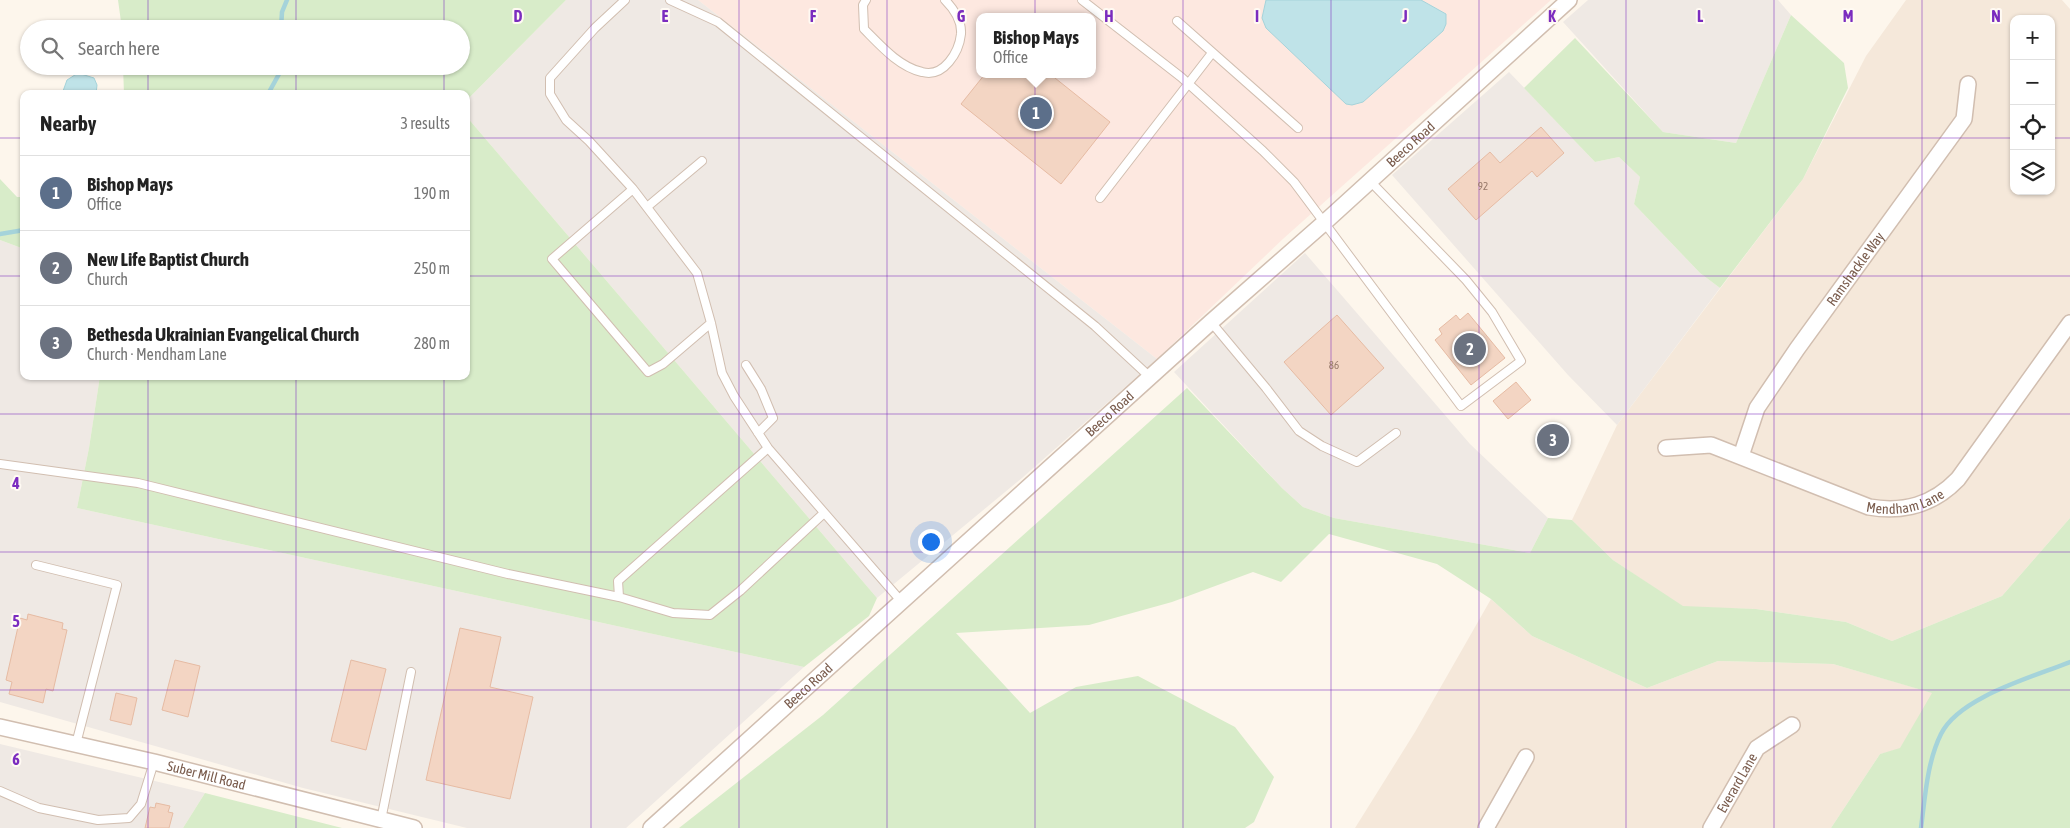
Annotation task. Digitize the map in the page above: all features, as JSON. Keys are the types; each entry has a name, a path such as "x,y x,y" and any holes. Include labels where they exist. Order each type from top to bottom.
{"street":[{"name":"Beeco Road","path":"651,828 1569,0"},
{"name":"Ramshackle Way","path":"1741,456 1758,408 1797,349 1964,119 1968,84"},
{"name":"Mendham Lane","path":"1666,448 1711,445 1869,507 1897,509 1922,504 1942,493 1958,478 2070,323"},
{"name":"Everard Lane","path":"1711,828 1757,748 1792,725"},
{"name":"Suber Mill Road","path":"0,726 154,762 414,828"},
{"path":"1486,828 1526,757"}],"lane":[{"path":"625,0 595,28 550,78 550,94 566,120 589,141 634,189 697,273 722,373 734,396 768,448 901,601"},
{"path":"670,0 718,22 1095,326 1150,378"},
{"path":"866,0 863,5 864,29 892,57 923,73 940,70 954,58 961,32 955,10 945,0"},
{"path":"1082,0 1189,83 1294,182 1461,406 1521,361 1492,312 1471,287 1370,181"},
{"path":"1176,21 1298,128"},
{"path":"1100,198 1212,53"},
{"path":"648,207 702,161"},
{"path":"634,189 552,259 648,372 663,364 711,323"},
{"path":"1211,322 1300,432 1322,446 1357,462 1396,433"},
{"path":"746,365 760,389 773,418 758,433"},
{"path":"619,597 618,581 768,448"},
{"path":"0,464 138,483 508,574 619,597 673,613 710,614 740,591 824,513"},
{"path":"36,565 117,585 76,744"},
{"path":"381,820 411,672"},
{"path":"0,791 39,808 98,820 129,818 142,804 154,762"}],"shaded area":[{"path":"566,0 698,0 1157,359 1022,478 877,598 470,121 470,97"},
{"path":"698,0 1551,0 1284,238 1157,359"},
{"path":"1588,0 1778,0 1791,15 1736,143 1663,132 1563,22"},
{"path":"1906,0 2062,0 2070,9 2070,518 2002,596 1892,641 1846,622 1756,609 1683,607 1613,560 1572,520 1617,425 1803,179 1866,56"},
{"path":"1509,72 1595,162 1619,157 1640,177 1634,204 1700,273 1720,288 1617,425 1568,375 1392,175"},
{"path":"0,240 20,248 20,380 99,380 77,508 804,667 626,828 467,828 303,788 0,702"},
{"path":"1305,253 1470,444 1548,518 1530,553 1334,518 1303,507 1282,488 1174,372"},
{"path":"1491,599 1532,636 1647,688 1718,661 1833,664 1933,693 1900,749 1880,754 1831,828 1355,828 1415,732"},
{"path":"0,744 205,793 183,828 0,828"}],"green space":[{"path":"118,0 566,0 470,97 470,90 124,90 123,75 470,75 470,20 121,20"},
{"path":"1791,15 1844,63 1848,88 1803,179 1720,288 1700,273 1634,204 1640,177 1619,157 1595,162 1524,88 1575,38 1663,132 1736,143"},
{"path":"470,121 877,598 869,616 804,667 77,508 99,380 470,380"},
{"path":"0,179 17,197 20,197 20,248 0,240"},
{"path":"1187,388 1282,488 1303,507 1334,518 1530,553 1548,518 1572,520 1613,560 1683,606 1756,609 1846,622 1892,641 2002,596 2070,518 2070,828 1831,828 1880,754 1900,748 1932,693 1833,664 1718,661 1647,688 1532,636 1491,599 1437,564 1329,534 1281,582 1253,572 1172,602 1089,625 956,633 1030,713 1076,687 1138,676 1235,727 1274,777 1254,822 1245,828 679,828 823,715"},
{"path":"205,793 342,828 183,828"}],"water":[{"path":"1266,0 1421,0 1446,14 1446,24 1443,31 1363,102 1352,105 1346,104 1266,28 1262,18"},
{"path":"75,75 94,78 97,85 96,90 63,90 67,80"}],"building":[{"path":"982,78 1055,78 1110,122 1061,184 961,104"},
{"path":"1541,127 1564,153 1537,177 1532,171 1476,220 1448,189 1490,152 1500,163"},
{"path":"1468,313 1505,358 1471,385 1435,340 1442,334 1439,329 1456,315 1460,320"},
{"path":"1337,315 1384,368 1331,415 1284,362"},
{"path":"1516,382 1531,400 1508,419 1493,401"},
{"path":"28,614 63,623 62,629 67,630 53,691 46,689 43,703 9,694 12,682 6,680 20,618 27,620"},
{"path":"460,628 501,637 490,687 533,697 510,799 426,780"},
{"path":"175,660 200,666 188,717 162,710"},
{"path":"351,660 386,669 366,750 331,741"},
{"path":"116,693 137,698 131,725 110,720"},
{"path":"156,803 170,806 168,812 173,813 169,828 145,828 150,807 155,808"}],"waterway":[{"path":"282,20 282,12 287,0"},
{"path":"270,90 278,75"},
{"path":"0,234 20,231"},
{"path":"1921,828 1927,780 1933,756 1941,734 1950,721 1964,709 1998,690 2070,662"}],"place":[{"name":"Bishop Mays","path":"1036,113"},
{"name":"New Life Baptist Church","path":"1470,349"},
{"name":"Bethesda Ukrainian Evangelical Church","path":"1553,440"}]}
